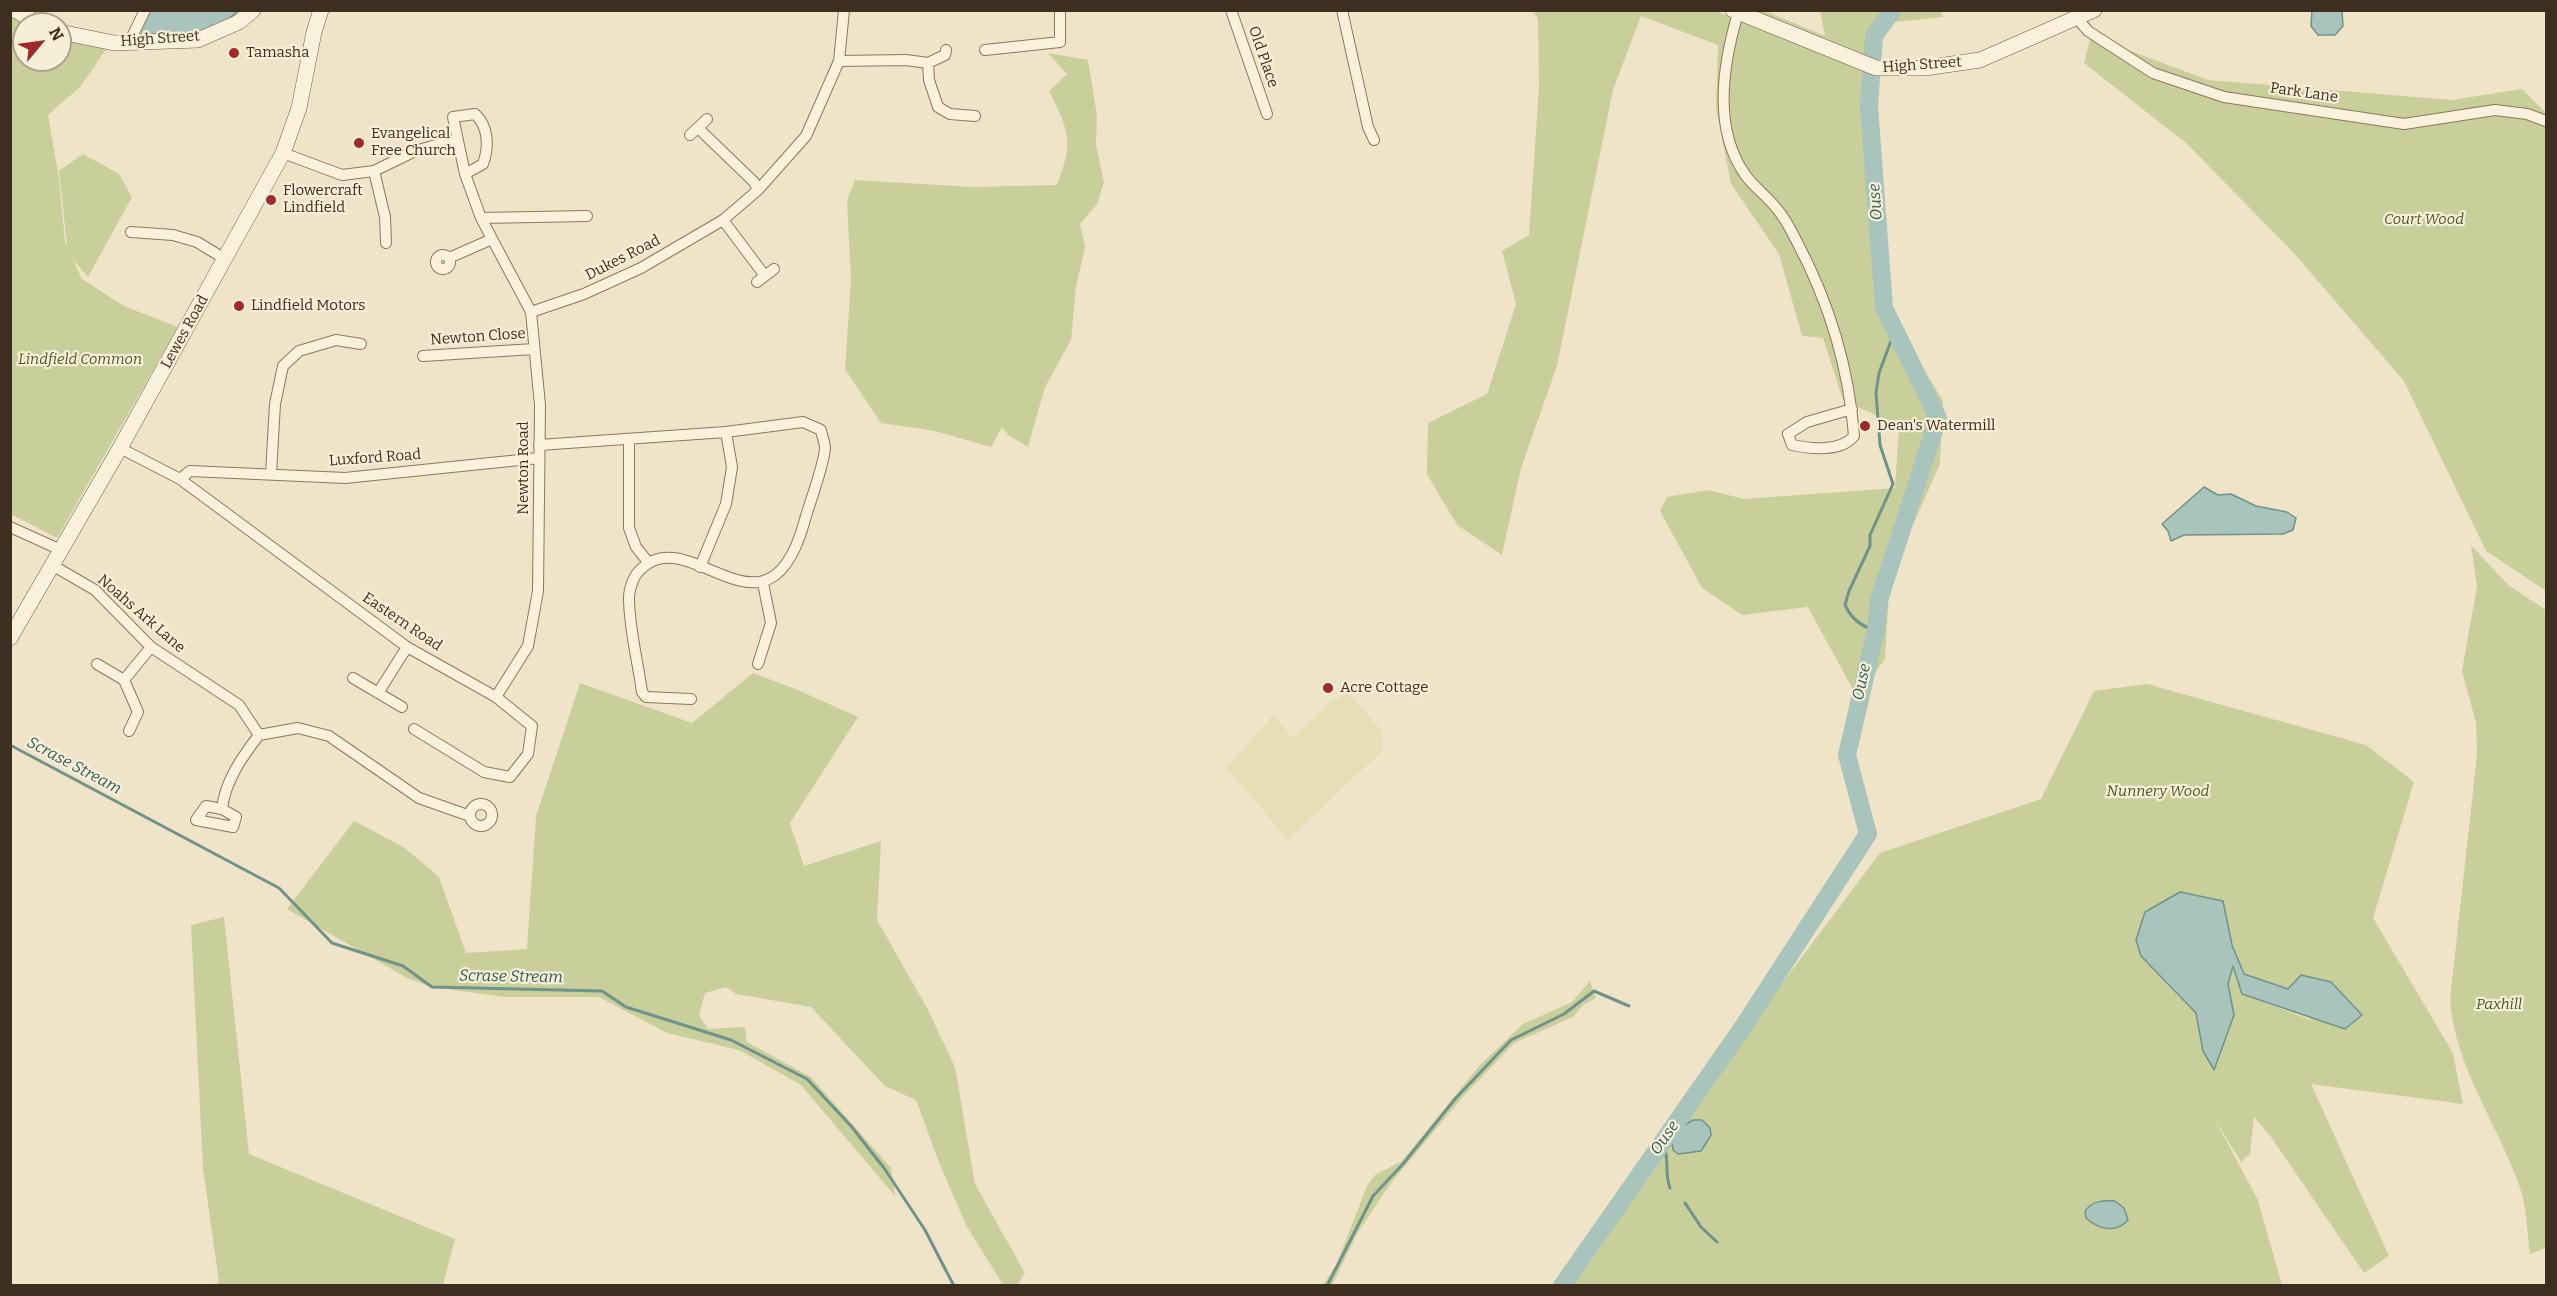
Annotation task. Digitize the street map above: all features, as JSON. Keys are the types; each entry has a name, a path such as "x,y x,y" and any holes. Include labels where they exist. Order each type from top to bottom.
{"main road":[{"name":"High Street","path":"72,35 96,40 129,43 198,40 239,22 253,10"},
{"name":"Lewes Road","path":"10,638 120,448 283,153 299,108 321,10"},
{"name":"High Street","path":"1735,12 1872,67 1925,68 1980,60 2094,10"}],"street":[{"path":"129,43 145,10"},
{"name":"Dukes Road","path":"531,312 584,294 641,268 723,220 806,136 838,61 844,10"},
{"path":"986,50 1060,42 1060,10"},
{"name":"Old Place","path":"1231,10 1267,114"},
{"path":"1342,10 1368,128 1374,140"},
{"path":"1735,12 1727,51 1723,99 1731,147 1746,176 1778,210 1796,240 1819,290 1850,386 1852,409 1854,436 1848,442 1830,447 1805,448 1792,445 1788,434 1796,428 1852,409"},
{"name":"Park Lane","path":"2077,18 2088,31 2153,73 2224,97 2404,124 2495,110 2527,114 2547,121"},
{"path":"838,61 906,60 928,63 945,55 946,50"},
{"path":"928,63 929,80 938,107 950,114 975,116"},
{"path":"283,153 342,175 374,171 415,151 457,139 453,117 475,114 483,121 488,149 483,164 465,174"},
{"path":"707,119 694,131 760,184"},
{"name":"Newton Road","path":"457,139 465,174 481,218 531,312 540,405 536,602 528,646 496,697"},
{"path":"374,171 385,217 386,243"},
{"path":"481,218 586,216"},
{"path":"723,220 761,279 774,269"},
{"path":"135,236 181,237 197,242 225,259"},
{"path":"449,258 492,239"},
{"path":"270,474 275,404 283,366 299,351 336,340 361,344"},
{"name":"Newton Close","path":"423,356 534,349"},
{"path":"539,445 726,432 803,422 821,430 825,448 799,542 788,564 776,576 763,583 730,578 661,557 648,562 636,573 629,596 642,692 646,697 691,699"},
{"path":"700,567 726,504 732,467 726,432"},
{"path":"629,440 629,528 636,547 648,562"},
{"name":"Eastern Road","path":"120,448 180,479 407,647 496,697 532,726 528,754 510,777 484,772 414,729"},
{"name":"Luxford Road","path":"180,479 190,471 345,478 538,458"},
{"path":"10,527 61,550"},
{"name":"Noahs Ark Lane","path":"52,565 95,590 152,647 238,705 259,735"},
{"path":"758,664 771,623 763,583"},
{"path":"124,680 152,647"},
{"path":"378,693 407,647"},
{"path":"97,664 124,680 138,712 129,731"},
{"path":"353,678 402,707"},
{"path":"222,809 224,796 242,757 259,735 298,728 329,736 419,798 470,816"}],"shaded area":[{"path":"1348,693 1382,731 1382,751 1288,840 1227,768 1273,715 1293,738 1330,702"}],"green space":[{"path":"1715,10 1725,15 1730,11 1765,11 1825,36 1820,11 1941,11 1943,17 1885,23 1874,81 1893,319 1943,401 1940,464 1890,576 1885,659 1857,697 1808,607 1742,615 1702,588 1660,511 1667,497 1708,490 1744,499 1895,488 1899,426 1843,400 1823,338 1802,336 1779,254 1731,184 1716,108 1718,45 1641,16 1613,90 1557,366 1521,468 1502,555 1457,525 1427,474 1428,423 1487,394 1516,304 1502,251 1529,235 1539,87 1538,19 1533,11"},
{"name":"Lindfield Common","path":"10,15 12,16 12,72 72,72 72,41 107,48 81,86 48,115 59,179 65,242 67,245 59,171 83,154 119,174 132,197 88,277 73,260 82,279 124,306 178,327 57,538 11,514"},
{"name":"Court Wood","path":"2091,36 2208,80 2452,100 2522,89 2546,113 2546,591 2486,551 2404,381 2292,251 2186,143 2084,63"},
{"path":"1048,53 1088,60 1097,116 1096,145 1104,182 1097,204 1080,224 1085,247 1076,287 1071,340 1045,387 1028,447 1008,435 1002,427 991,447 935,431 881,423 845,369 851,281 847,200 855,180 973,187 1057,185 1066,158 1067,137 1049,91 1067,74"},
{"name":"Paxhill","path":"2471,545 2508,585 2546,610 2546,1248 2530,1254 2522,1193 2459,1047 2450,999 2477,755 2476,723 2462,671 2477,586"},
{"path":"753,673 858,717 790,823 804,866 881,841 877,920 927,1008 955,1067 975,1184 1025,1273 1017,1285 1003,1285 966,1225 938,1160 916,1100 885,1086 811,1007 736,994 726,987 705,993 699,1015 708,1029 745,1027 747,1042 811,1077 891,1168 895,1196 801,1085 739,1050 667,1033 599,997 505,997 432,987 407,978 287,909 354,821 405,848 439,877 466,953 527,949 536,816 580,683 692,723"},
{"name":"Nunnery Wood","path":"2147,684 2366,745 2414,782 2373,918 2453,1053 2463,1104 2311,1084 2389,1256 2364,1273 2271,1137 2254,1117 2250,1154 2241,1162 2214,1118 2258,1200 2282,1285 1569,1286 1603,1227 1665,1139 1880,853 2041,799 2094,691","holes":["2223,901 2232,945 2244,974 2288,989 2311,1020 2242,994 2233,965 2228,984 2234,1015 2214,1069 2203,1051 2196,1013 2164,981"]},
{"path":"224,917 249,1154 455,1239 443,1285 214,1285 219,1282 203,1169 191,925"},
{"path":"1590,981 1596,998 1583,1005 1573,1017 1514,1043 1461,1099 1391,1183 1358,1232 1332,1285 1323,1285 1336,1265 1367,1186 1375,1175 1402,1161 1480,1065 1523,1024 1572,1002"}],"water":[{"path":"2312,10 2342,11 2343,26 2335,35 2318,35 2311,26"},
{"path":"147,11 238,11 217,25 191,33 177,36 137,34"},
{"path":"2204,487 2218,495 2231,494 2256,506 2287,512 2296,518 2293,530 2283,534 2184,535 2171,541 2168,531 2162,524"},
{"path":"2180,892 2223,901 2232,945 2244,974 2288,989 2301,975 2331,982 2362,1015 2345,1029 2242,994 2233,966 2228,984 2234,1015 2214,1070 2203,1051 2196,1013 2141,956 2136,940 2145,912"},
{"path":"1693,1120 1702,1120 1710,1128 1711,1135 1701,1151 1678,1154 1673,1150 1674,1135"},
{"path":"2115,1201 2124,1208 2128,1220 2118,1227 2101,1227 2086,1218 2085,1211 2094,1203"}],"waterway":[{"name":"Ouse","path":"1562,1286 1743,1027 1868,834 1847,755 1876,630 1879,600 1938,418 1884,308 1869,106 1874,36 1893,10"},
{"path":"1876,630 1858,621 1845,605 1870,546 1870,535 1893,484 1880,445 1876,393 1879,373 1895,330"},
{"name":"Scrase Stream","path":"10,745 279,888 332,943 403,966 432,987 602,991 626,1007 731,1040 807,1079 851,1126 884,1168 925,1230 954,1286"},
{"path":"1327,1286 1373,1196 1403,1164 1455,1099 1511,1040 1564,1014 1594,991 1629,1006"},
{"path":"1663,1141 1670,1188"},
{"path":"1685,1203 1701,1227 1717,1242"}],"place":[{"name":"Tamasha","path":"234,53"},
{"name":"Evangelical Free Church","path":"359,143"},
{"name":"Flowercraft Lindfield","path":"271,200"},
{"name":"Lindfield Motors","path":"239,306"},
{"name":"Dean's Watermill","path":"1865,426"},
{"name":"Acre Cottage","path":"1328,688"}]}
